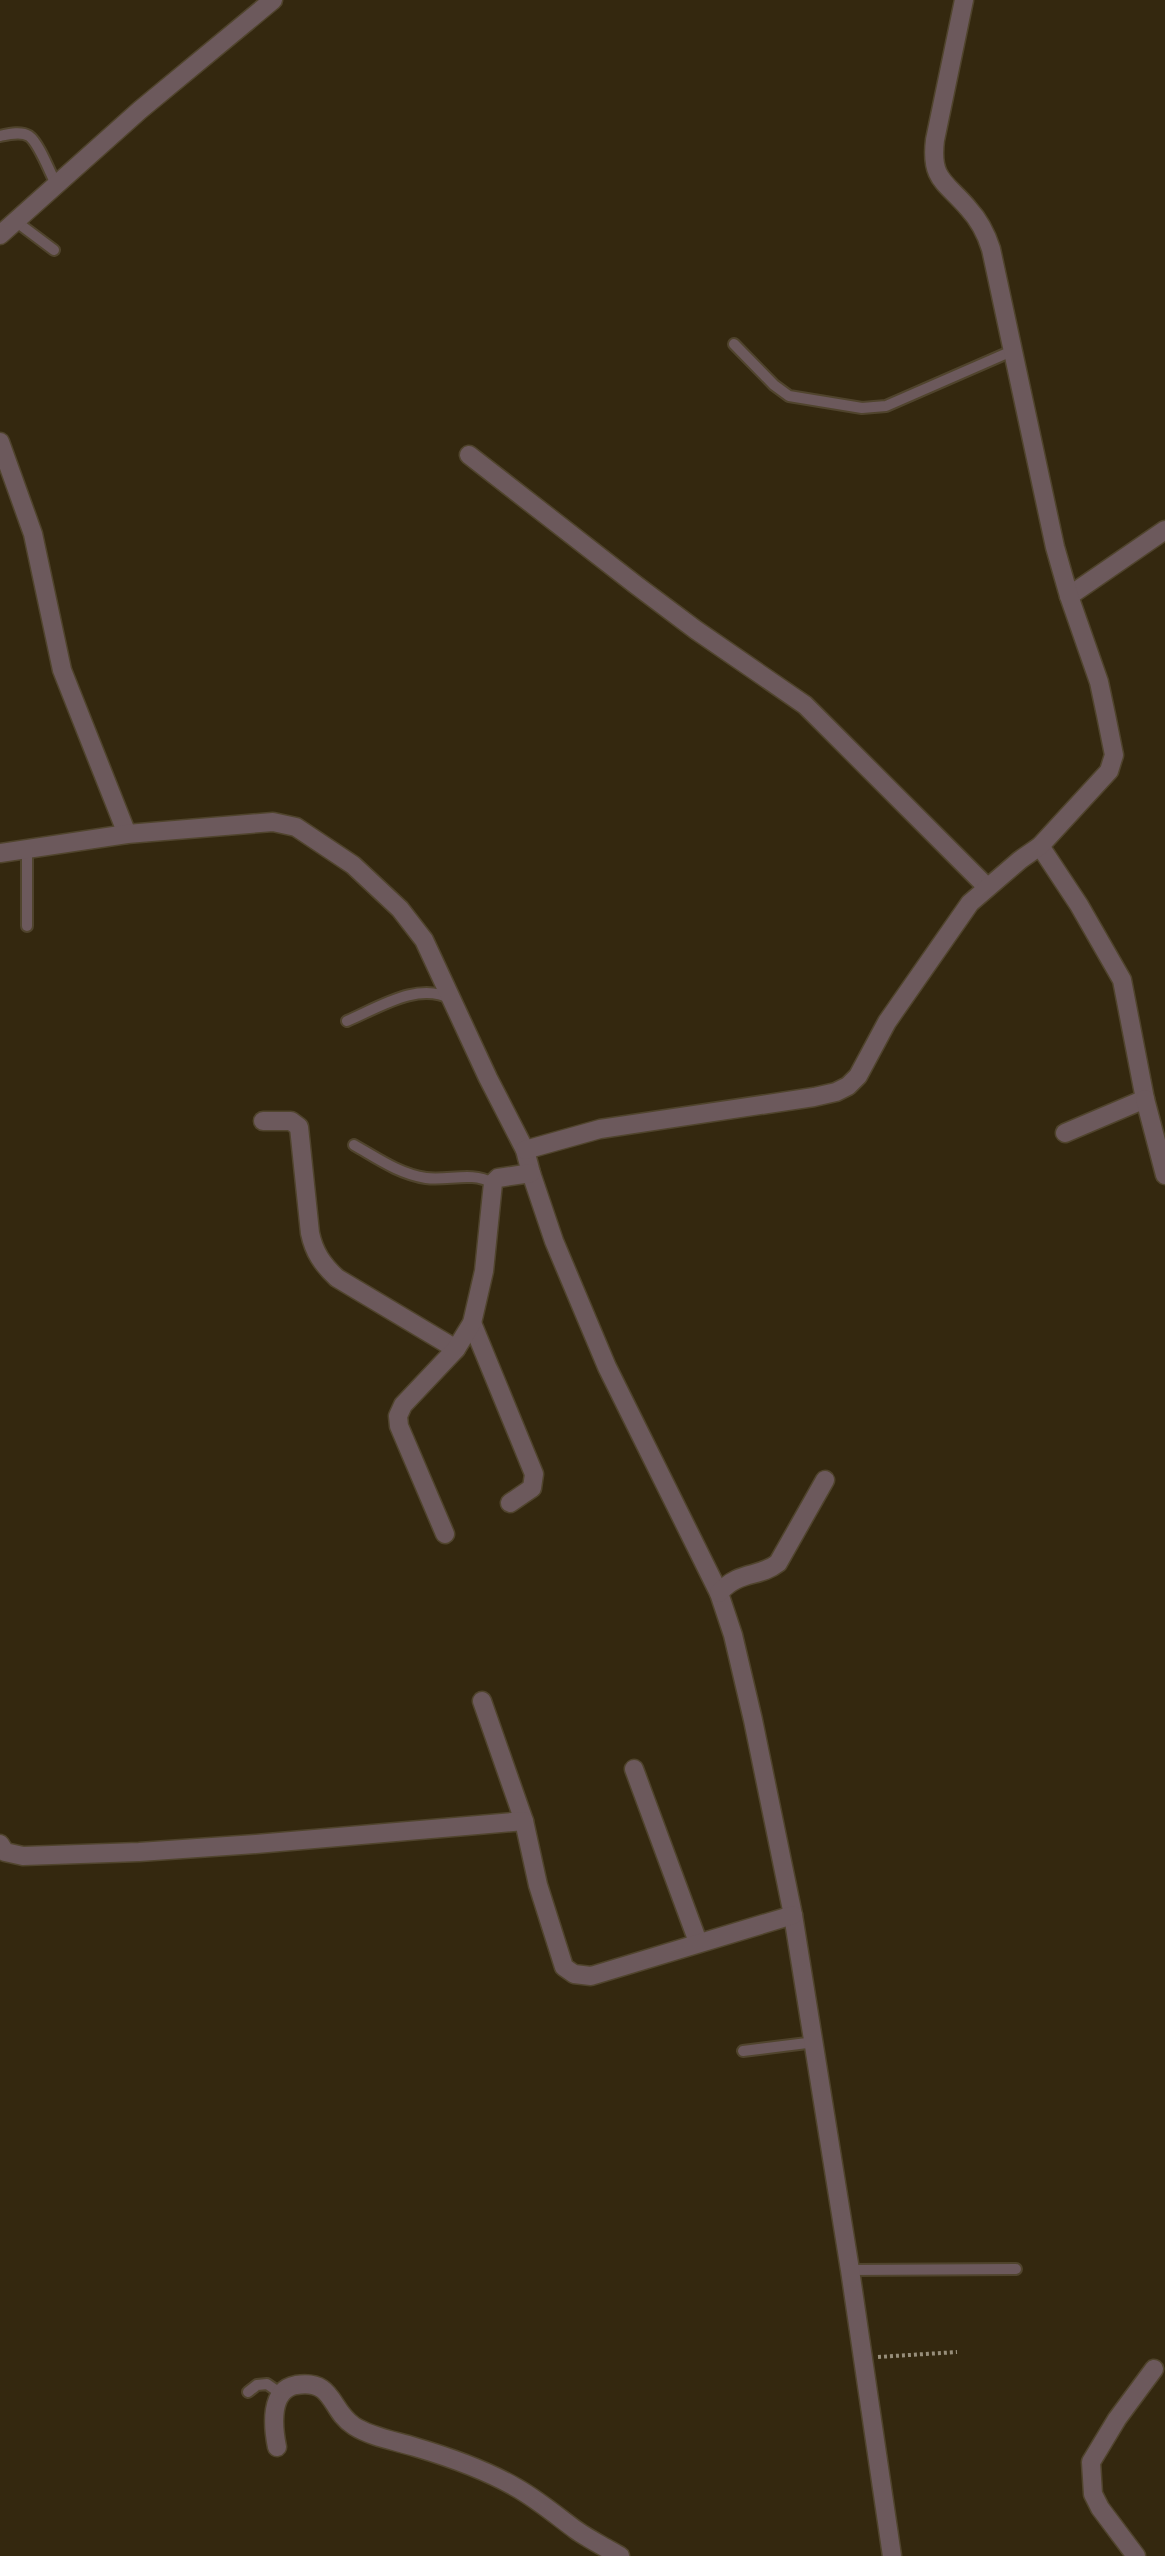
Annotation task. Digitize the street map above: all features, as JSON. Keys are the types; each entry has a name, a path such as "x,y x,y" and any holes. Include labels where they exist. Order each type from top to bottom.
{"street":[{"path":"0,235 14,220 140,110 273,0"},
{"path":"525,1150 600,1129 814,1097 836,1092 848,1086 858,1076 887,1022 970,903 1040,846 1109,771 1114,755 1099,682 1069,596 1041,489 1028,415 991,249 984,229 968,207 940,181 934,155 944,88 964,0"},
{"path":"0,442 33,534 63,670 127,834"},
{"path":"469,455 653,598 805,705 987,888"},
{"path":"1069,596 1165,530"},
{"path":"0,853 127,834 273,822 296,827 354,865 400,909 424,940 488,1078 525,1150 554,1241 607,1367 719,1593 733,1635 793,1915 815,2042 892,2556"},
{"path":"1040,846 1079,905 1122,980 1145,1099 1165,1175"},
{"path":"1065,1133 1145,1099"},
{"path":"263,1121 288,1120 299,1127 310,1233 313,1246 325,1267 337,1278 456,1349"},
{"path":"445,1534 399,1426 398,1416 402,1405 456,1349 472,1323 484,1271 494,1183 498,1178 531,1173"},
{"path":"472,1323 534,1474 535,1481 532,1488 510,1503"},
{"path":"719,1593 734,1579 768,1569 778,1563 825,1480"},
{"path":"483,1701 524,1821 538,1885 564,1967 574,1974 591,1976 793,1915"},
{"path":"634,1769 698,1942"},
{"path":"2,1849 23,1856 139,1852 524,1821"},
{"path":"1136,2556 1100,2508 1093,2494 1091,2462 1117,2419 1154,2369"},
{"path":"277,2447 274,2434 275,2408 280,2393 285,2388 296,2385 321,2386 332,2397 344,2417 355,2427 438,2454 517,2488 580,2532 620,2556"}],"lane":[{"path":"0,136 28,135 34,141 56,184"},
{"path":"14,220 54,250"},
{"path":"734,345 774,385 789,396 862,408 886,406 1012,351"},
{"path":"27,850 27,926"},
{"path":"347,1021 417,993 437,993 454,1001"},
{"path":"354,1145 396,1169 411,1174 440,1179 474,1176 494,1183"},
{"path":"742,2051 815,2042"},
{"path":"850,2270 1016,2269"},
{"path":"248,2392 257,2385 267,2384 280,2393"}],"path":[{"path":"863,2358 957,2352"}]}
